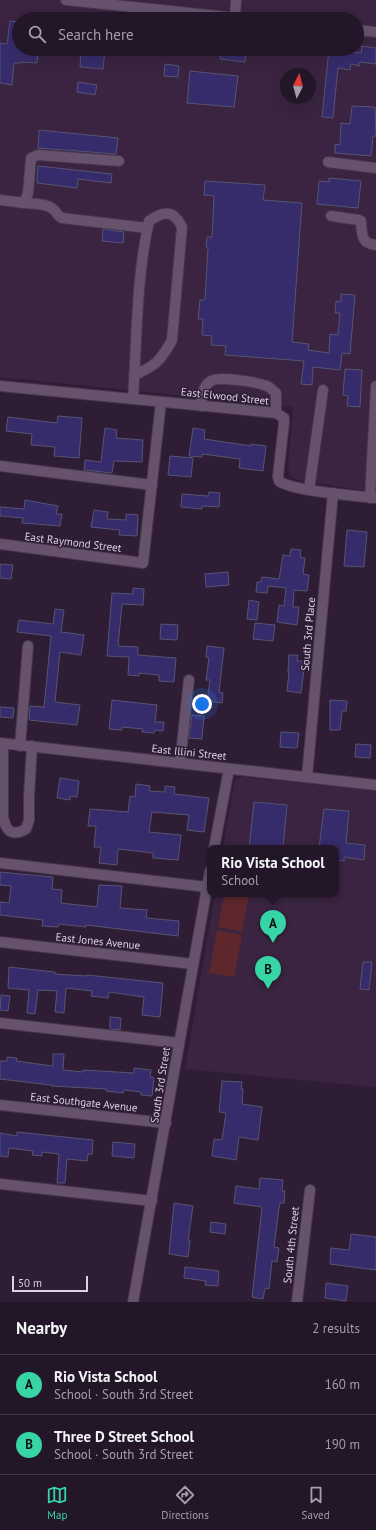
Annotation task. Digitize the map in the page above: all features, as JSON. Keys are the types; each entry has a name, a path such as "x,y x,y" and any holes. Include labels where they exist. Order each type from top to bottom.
{"street":[{"path":"66,0 178,12"},
{"path":"235,12 236,0"},
{"path":"364,31 376,32"},
{"path":"24,203 28,193 31,158 33,156 38,155 119,161"},
{"path":"328,162 376,168"},
{"path":"0,200 47,206 55,210 58,217 62,218 147,228"},
{"path":"133,399 136,323 147,228 149,221 161,213 171,214 179,221 182,228 172,340 164,355 151,368 134,375"},
{"path":"331,216 361,221 364,240 369,244 376,245"},
{"path":"201,406 205,386 211,381 216,379 255,382 269,386 276,393 276,413"},
{"name":"East Elwood Street","path":"0,386 276,413 284,418 278,476 279,481 283,484 309,490 373,498"},
{"path":"373,498 376,386"},
{"path":"309,490 323,390"},
{"path":"0,466 152,485 161,402"},
{"name":"East Raymond Street","path":"0,544 143,563 152,485"},
{"name":"South 3rd Place","path":"307,777 333,493"},
{"path":"20,746 28,646"},
{"path":"180,763 189,680"},
{"path":"1,744 3,817 6,827 11,832 19,833 26,829 29,820 32,746"},
{"name":"East Illini Street","path":"1,744 32,746 376,785"},
{"path":"215,845 229,768"},
{"path":"0,863 207,887"},
{"name":"South 3rd Street","path":"133,1302 207,887"},
{"name":"East Jones Avenue","path":"0,942 193,964"},
{"path":"0,1023 178,1043"},
{"name":"East Southgate Avenue","path":"0,1105 166,1123"},
{"path":"0,1184 152,1201"},
{"name":"South 4th Street","path":"297,1302 310,1190"}],"shaded area":[{"path":"0,0 376,0 376,493 298,480 291,476 288,466 293,407 0,377"},
{"path":"241,777 376,791 376,1087 185,1069 214,897 339,897 339,845 224,845 235,780"},
{"path":"223,897 248,897 242,932 218,927"},
{"path":"217,930 242,935 234,977 209,973"}],"building":[{"path":"10,21 12,21 12,56 38,56 37,63 14,63 12,85 0,83 0,43 7,44"},
{"path":"364,46 376,48 376,64 360,62 359,66 351,64 350,70 338,68 333,118 322,117 328,56 364,56"},
{"path":"81,56 104,56 103,69 80,67"},
{"path":"220,56 245,56 245,62 220,59"},
{"path":"165,64 179,66 178,77 164,76"},
{"path":"190,71 238,76 234,107 187,103"},
{"path":"78,82 97,85 95,95 77,92"},
{"path":"352,106 375,107 376,136 373,136 371,156 335,153 335,144 340,145 341,123 350,124"},
{"path":"39,130 118,138 116,154 38,148"},
{"path":"38,166 112,174 111,183 78,179 77,188 37,183"},
{"path":"329,178 361,181 358,208 317,204 319,181 329,182"},
{"path":"205,181 265,185 263,200 302,203 292,342 309,344 308,350 329,353 330,334 338,335 340,313 335,313 336,301 341,302 341,294 355,295 350,354 342,353 340,370 313,367 312,385 301,384 304,361 225,355 226,346 211,345 212,336 202,335 203,319 198,319 200,300 205,300 208,247 206,247 207,237 212,237 214,196 204,195"},
{"path":"103,229 124,232 123,243 102,241"},
{"path":"345,369 362,370 360,407 347,406 348,396 343,395"},
{"path":"58,416 82,418 79,458 54,456 55,447 31,445 32,434 6,431 8,417 57,423"},
{"path":"105,428 117,430 116,438 143,440 142,462 114,461 112,473 84,470 85,460 101,462"},
{"path":"193,428 205,430 204,439 251,446 251,444 266,446 263,471 239,468 240,459 202,454 202,457 189,456"},
{"path":"170,456 193,458 191,477 168,475"},
{"path":"209,492 220,493 219,507 202,506 202,509 181,507 182,494 208,496"},
{"path":"25,500 58,506 56,514 62,514 60,526 22,523 23,518 0,516 0,507 24,509"},
{"path":"94,510 108,512 107,519 126,520 126,514 138,515 137,536 119,535 120,530 91,527"},
{"path":"347,530 367,532 364,567 344,566"},
{"path":"291,549 301,550 300,557 305,558 303,574 309,575 307,591 294,590 293,607 299,607 297,625 277,622 279,605 284,606 286,588 268,586 267,593 256,592 257,582 261,582 262,577 279,579 283,555 290,556"},
{"path":"0,564 13,565 11,579 0,578"},
{"path":"228,572 229,585 206,587 205,574"},
{"path":"133,588 144,589 143,605 122,604 118,646 138,647 138,655 176,658 174,682 159,681 159,675 139,673 139,676 128,675 129,657 107,656 112,593 133,594"},
{"path":"249,600 259,602 257,620 247,619"},
{"path":"55,609 64,610 61,632 84,635 81,655 60,652 55,702 80,705 77,725 29,720 30,706 44,707 51,636 17,632 19,620 53,624"},
{"path":"255,623 275,625 273,641 253,639"},
{"path":"161,624 178,625 177,640 160,639"},
{"path":"207,646 224,648 219,692 223,693 222,703 207,701 210,680 206,680 209,658 206,657"},
{"path":"289,655 298,655 297,661 305,661 301,693 287,691"},
{"path":"112,700 157,705 155,722 164,722 163,731 155,730 154,733 142,732 143,729 122,727 122,730 109,729"},
{"path":"330,700 347,701 346,711 342,711 340,730 330,730"},
{"path":"0,707 14,708 13,718 0,717"},
{"path":"192,715 204,716 202,739 189,738"},
{"path":"281,732 299,733 297,748 280,747"},
{"path":"356,744 371,745 370,758 355,757"},
{"path":"60,778 79,781 77,797 70,796 70,800 57,798"},
{"path":"136,784 150,786 149,791 165,792 165,786 175,787 174,794 209,798 204,832 187,830 189,815 152,812 149,832 181,835 178,860 153,858 153,853 118,849 117,865 99,863 101,847 94,847 96,826 88,826 90,809 128,812 130,796 135,797"},
{"path":"254,802 287,805 283,845 249,845"},
{"path":"324,809 349,811 346,843 365,845 364,860 344,857 344,861 339,860 339,845 319,845"},
{"path":"0,872 53,877 52,889 62,890 61,903 97,907 99,885 122,886 120,908 147,910 146,918 179,921 178,936 86,925 86,927 59,924 58,927 42,926 43,920 0,915 0,902 9,903 11,886 0,885"},
{"path":"363,962 372,962 369,990 360,989"},
{"path":"9,967 55,972 55,974 87,975 163,983 160,1017 142,1015 144,997 109,992 108,998 91,996 92,991 66,988 64,1013 55,1012 57,991 38,990 35,1014 27,1013 29,990 8,988"},
{"path":"1,995 10,996 8,1011 0,1010"},
{"path":"110,1017 121,1018 120,1030 110,1029"},
{"path":"53,1054 64,1054 63,1070 134,1073 134,1068 151,1070 150,1077 154,1078 152,1096 141,1095 141,1092 124,1090 123,1093 106,1091 106,1089 51,1086 0,1079 0,1061 7,1061 7,1057 17,1058 16,1061 53,1066"},
{"path":"222,1081 242,1082 242,1104 262,1107 258,1140 239,1137 236,1160 212,1156 214,1139 222,1140 226,1113 219,1112"},
{"path":"17,1132 93,1140 92,1154 88,1154 87,1161 67,1159 65,1183 57,1183 59,1154 42,1152 42,1156 32,1155 33,1151 9,1148 8,1157 0,1156 0,1133 17,1136"},
{"path":"113,1142 135,1144 134,1158 112,1156"},
{"path":"260,1178 283,1180 282,1191 285,1191 284,1203 280,1203 279,1208 274,1247 279,1248 277,1262 272,1261 269,1289 265,1288 263,1299 252,1297 262,1207 234,1203 236,1186 259,1189"},
{"path":"174,1203 193,1206 188,1240 190,1240 188,1257 169,1254"},
{"path":"211,1222 226,1224 225,1234 210,1232"},
{"path":"351,1234 376,1237 376,1270 330,1264 331,1248 349,1250"},
{"path":"185,1267 219,1271 218,1286 205,1285 206,1281 184,1278"},
{"path":"326,1283 348,1286 346,1301 325,1298"}],"place":[{"name":"Rio Vista School","path":"273,943"},
{"name":"Three D Street School","path":"268,989"}]}
